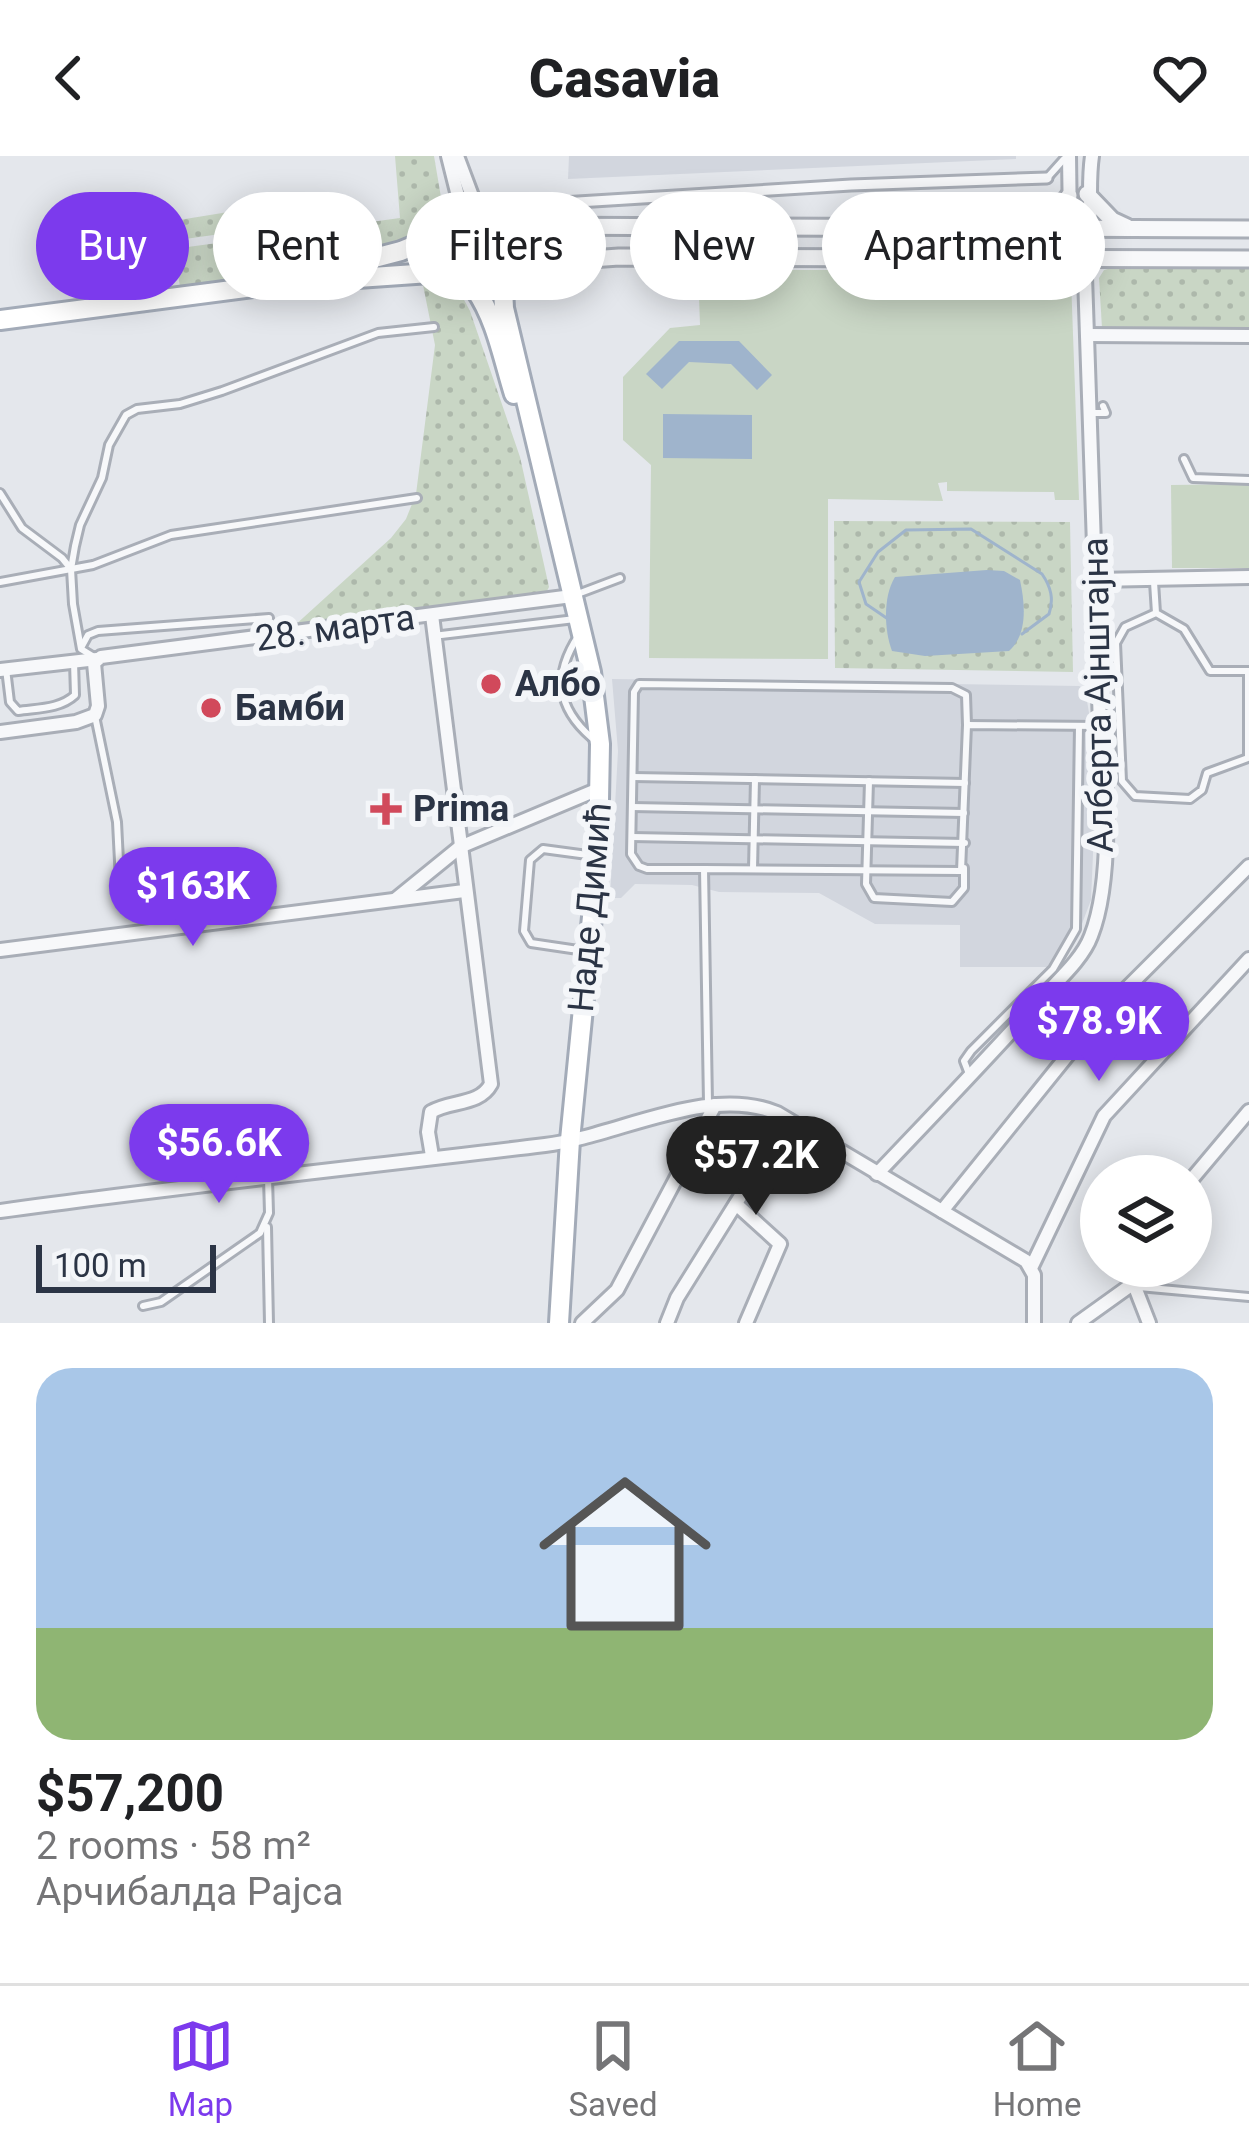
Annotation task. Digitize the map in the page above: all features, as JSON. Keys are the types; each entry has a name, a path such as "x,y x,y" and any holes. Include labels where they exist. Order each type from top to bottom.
{"main road":[{"path":"0,320 213,292"},
{"path":"478,300 493,324 546,496"},
{"path":"504,300 546,496"},
{"name":"Наде Димић","path":"546,496 595,692 601,788 570,1140 560,1323"}],"street":[{"path":"448,156 458,192"},
{"path":"458,156 471,192"},
{"path":"1067,156 1069,192"},
{"path":"1087,192 1093,156"},
{"path":"606,200 1047,178"},
{"path":"1105,213 1130,228"},
{"path":"606,225 822,230"},
{"path":"1105,227 1249,229"},
{"path":"606,258 822,257"},
{"path":"1105,257 1249,259"},
{"name":"Алберта Ајнштајна","path":"877,1174 1063,973 1091,936 1102,881 1106,797 1096,580 1097,409 1086,300"},
{"path":"1087,335 1249,336"},
{"path":"1096,580 1249,577"},
{"name":"28. марта","path":"3,669 78,655 98,659 572,596"},
{"path":"432,615 491,1084 474,1100 431,1112 432,1156"},
{"path":"0,731 94,716 98,706 94,663 98,659"},
{"path":"395,900 460,847 601,788"},
{"path":"942,1210 1100,1015 1249,866"},
{"path":"0,950 464,891"},
{"path":"1034,1323 1032,1266 1104,1116 1249,958"},
{"path":"0,1211 570,1140 712,1106 751,1106 788,1120 1032,1266"},
{"path":"582,1323 617,1290 712,1106"},
{"path":"1212,1155 1249,1111"},
{"path":"667,1323 677,1298 788,1120"},
{"path":"736,1204 780,1244 749,1322"},
{"path":"1078,1323 1132,1287"},
{"path":"1133,1287 1149,1323"}],"lane":[{"path":"1047,178 1067,156"},
{"path":"3,669 10,702 18,711 62,705 75,694 78,655 71,569 80,524 126,415 222,391 378,332 434,327"},
{"path":"1184,458 1193,478 1249,480"},
{"path":"0,493 22,528 71,569"},
{"path":"0,582 71,569 171,535 417,498"},
{"path":"572,596 620,578"},
{"path":"1154,578 1156,613"},
{"path":"1156,613 1184,629 1210,671 1248,671 1248,758 1207,773 1204,787 1190,799 1135,796 1122,781 1117,637 1125,627 1156,613"},
{"path":"78,655 86,637 98,631 268,618"},
{"path":"433,636 580,625 563,663 560,686 566,710 600,744"},
{"path":"869,781 868,841 867,871 866,884 874,898 952,902 964,888 966,695 952,688 639,684 634,692 632,854 639,866 704,869 753,869 867,871 956,873 964,866"},
{"path":"94,716 100,724 117,822 117,895"},
{"path":"967,725 1100,726"},
{"path":"970,1075 964,1067 971,1051 1053,969 1076,929 1078,726"},
{"path":"633,777 965,783"},
{"path":"753,869 755,779"},
{"path":"632,807 965,813"},
{"path":"632,836 964,844"},
{"path":"589,951 531,943 524,932 530,860 542,849 598,856"},
{"path":"704,869 712,1106"},
{"path":"268,1174 269,1323"},
{"path":"142,1306 161,1302 267,1223"},
{"path":"1144,1287 1249,1297"}],"shaded area":[{"path":"569,156 1016,156 1016,159 568,179"},
{"path":"612,679 1085,689 1097,761 1091,900 1075,942 1061,964 1053,967 960,967 960,925 875,924 819,893 719,892 692,885 635,884 621,898 610,898 618,751"}],"green space":[{"path":"395,156 434,156 440,192 406,192 406,239 382,249 382,220 400,218"},
{"path":"213,214 213,235 189,238 189,218"},
{"path":"213,244 213,281 189,285 189,247"},
{"path":"1249,267 1249,328 1102,328 1105,270"},
{"path":"798,270 822,270 822,300 1072,300 1079,500 1055,500 1054,492 947,491 947,482 938,483 943,501 828,499 828,659 649,658 651,465 623,440 623,377 670,328 700,325 699,300 798,300"},
{"path":"426,300 464,300 520,457 547,591 293,627 406,519 416,494 435,345"},
{"path":"1249,484 1249,568 1172,568 1171,485"},
{"path":"834,521 1070,522 1073,672 835,668"}],"water":[{"path":"679,341 739,341 772,375 757,390 731,364 689,362 662,389 646,374"},
{"path":"663,414 752,415 752,459 663,458"},
{"path":"1004,571 1020,580 1022,627 1009,651 925,656 892,651 886,613 895,577"}],"waterway":[{"path":"888,619 866,604 859,582 878,552 906,530 971,529 1042,574 1048,584 1049,614 1022,634"}],"place":[{"name":"Албо","path":"491,684"},
{"name":"Бамби","path":"211,708"},
{"name":"Prima","path":"386,809"}]}
